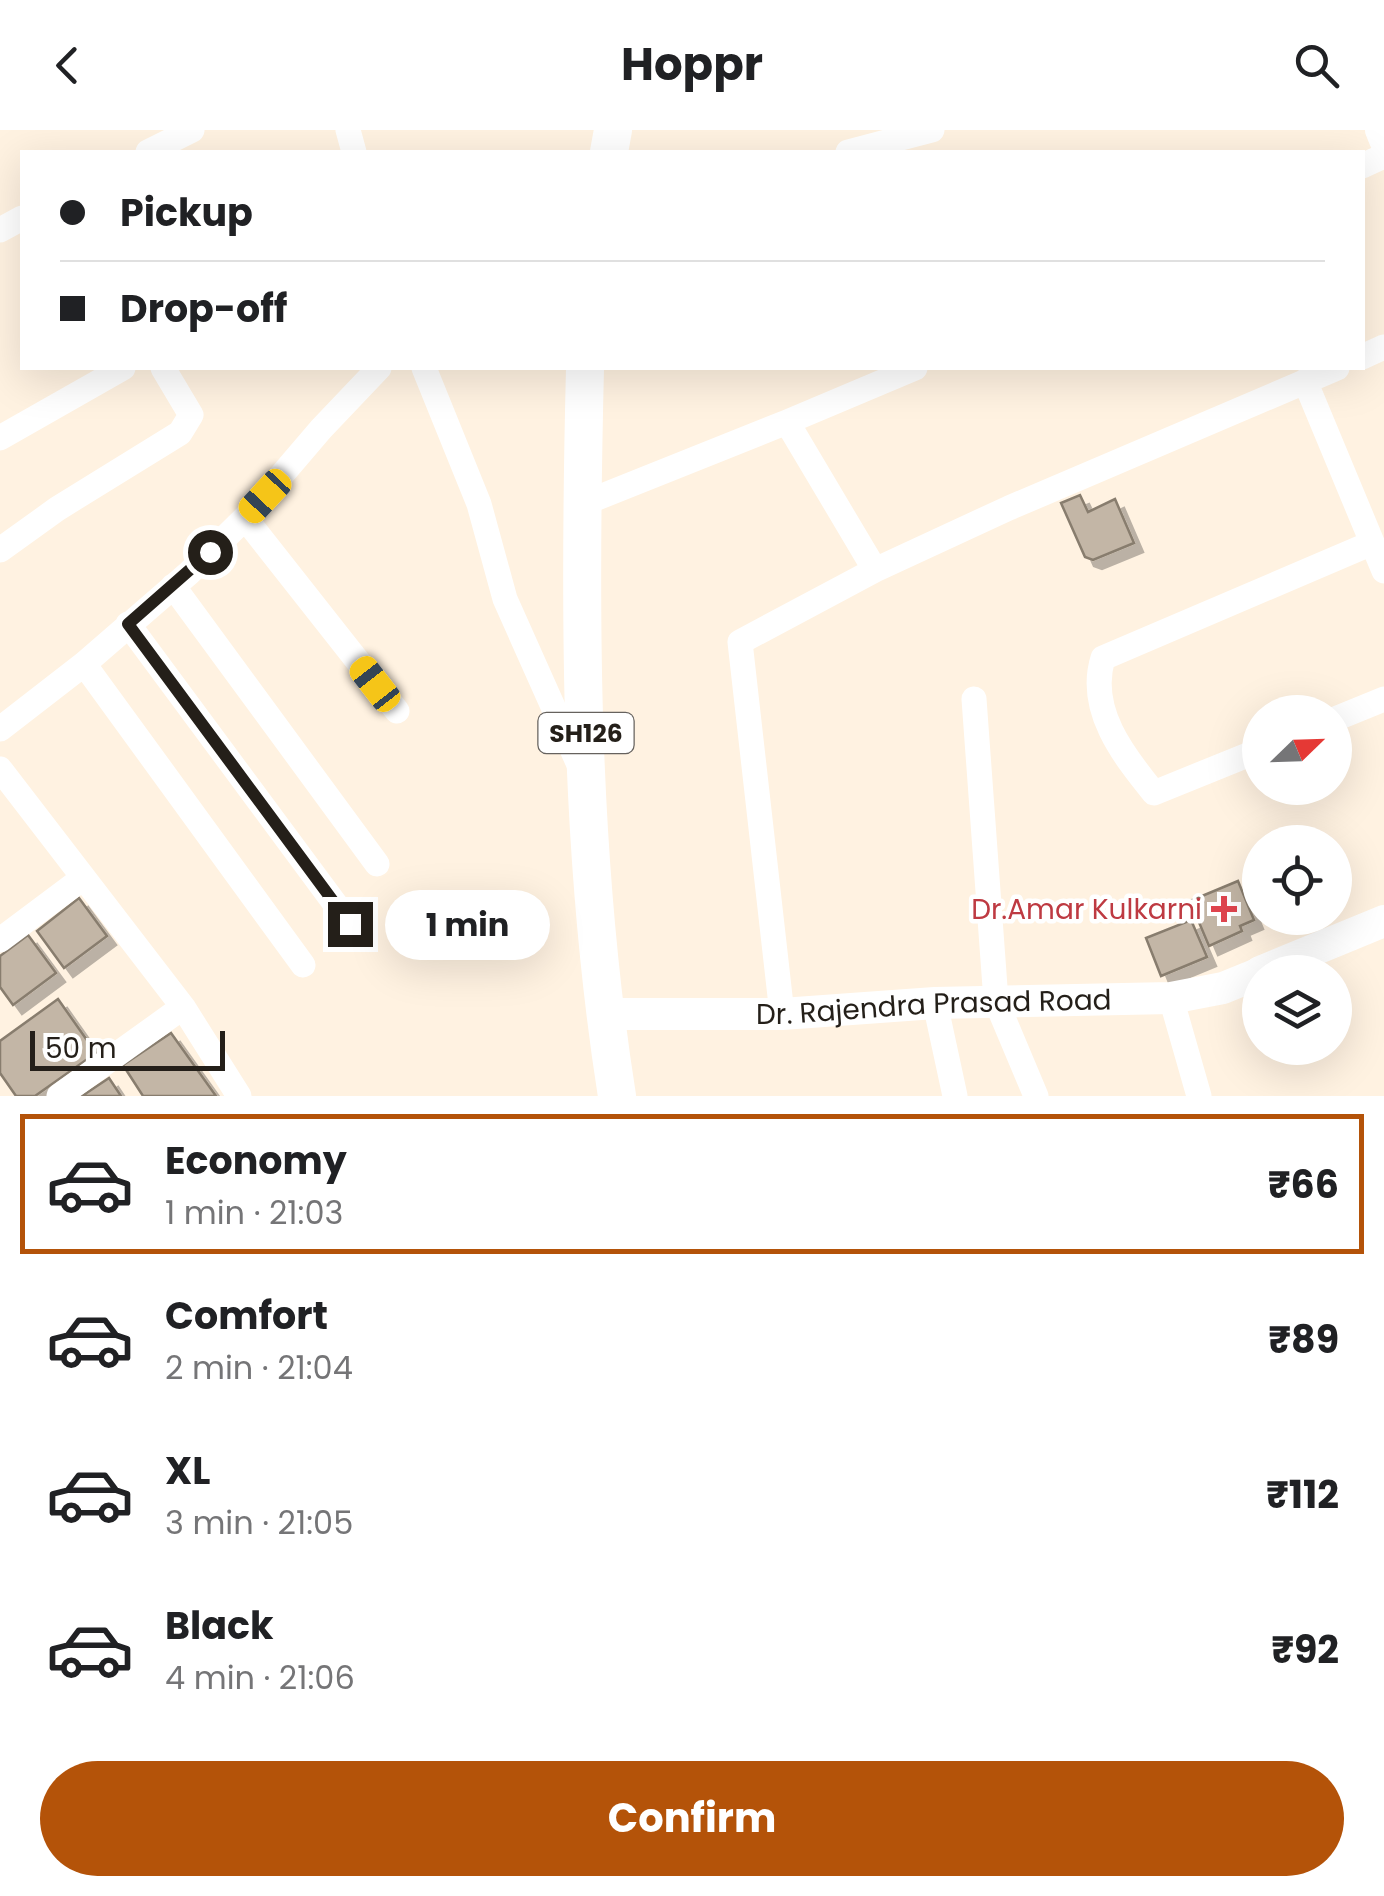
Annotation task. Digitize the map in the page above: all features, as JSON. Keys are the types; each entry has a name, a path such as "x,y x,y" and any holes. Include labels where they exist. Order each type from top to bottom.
{"main road":[{"name":"SH126","path":"585,370 582,504 587,781 604,1014 617,1096"},
{"name":"Dr. Rajendra Prasad Road","path":"1310,955 1381,929"},
{"name":"Dr. Rajendra Prasad Road","path":"604,1014 782,1014 935,1003 1171,998 1242,980"}],"street":[{"path":"152,150 192,130"},
{"path":"856,150 932,130"},
{"path":"1380,130 1384,140"},
{"path":"0,438 119,370"},
{"path":"0,550 57,508 180,432 191,415 164,370"},
{"path":"0,730 84,664 245,518 377,370"},
{"path":"425,370 479,504 505,598 587,781"},
{"path":"582,504 910,370"},
{"path":"782,1014 740,642 875,570 1009,508 1332,370"},
{"path":"1305,382 1384,572"},
{"path":"787,422 875,570"},
{"path":"245,518 397,711"},
{"path":"1242,757 1154,793 1132,766 1105,720 1097,679 1103,658 1372,542"},
{"path":"173,586 377,864"},
{"path":"128,624 350,924"},
{"path":"84,664 304,965"},
{"path":"974,698 996,1001 1036,1096"},
{"path":"1352,712 1384,699"},
{"path":"0,768 182,1007 238,1096"},
{"path":"0,940 83,878"},
{"path":"1171,998 1199,1096"},
{"path":"935,1003 955,1096"},
{"path":"60,1096 182,1007"}],"building":[{"path":"1080,495 1088,512 1115,499 1134,543 1093,560 1085,557 1061,503"},
{"path":"1238,881 1242,891 1242,931 1209,946 1190,901"},
{"path":"79,898 107,936 64,968 37,931"},
{"path":"1191,920 1207,957 1161,976 1146,938"},
{"path":"28,935 56,973 13,1005 0,987 0,956"},
{"path":"58,999 96,1053 35,1096 16,1096 0,1073 0,1041"},
{"path":"171,1033 216,1096 143,1096 123,1065"},
{"path":"109,1078 121,1096 82,1096"}],"place":[{"name":"Dr.Amar Kulkarni","path":"1224,909"}],"route":[{"path":"210,552 128,624 350,924"}]}
